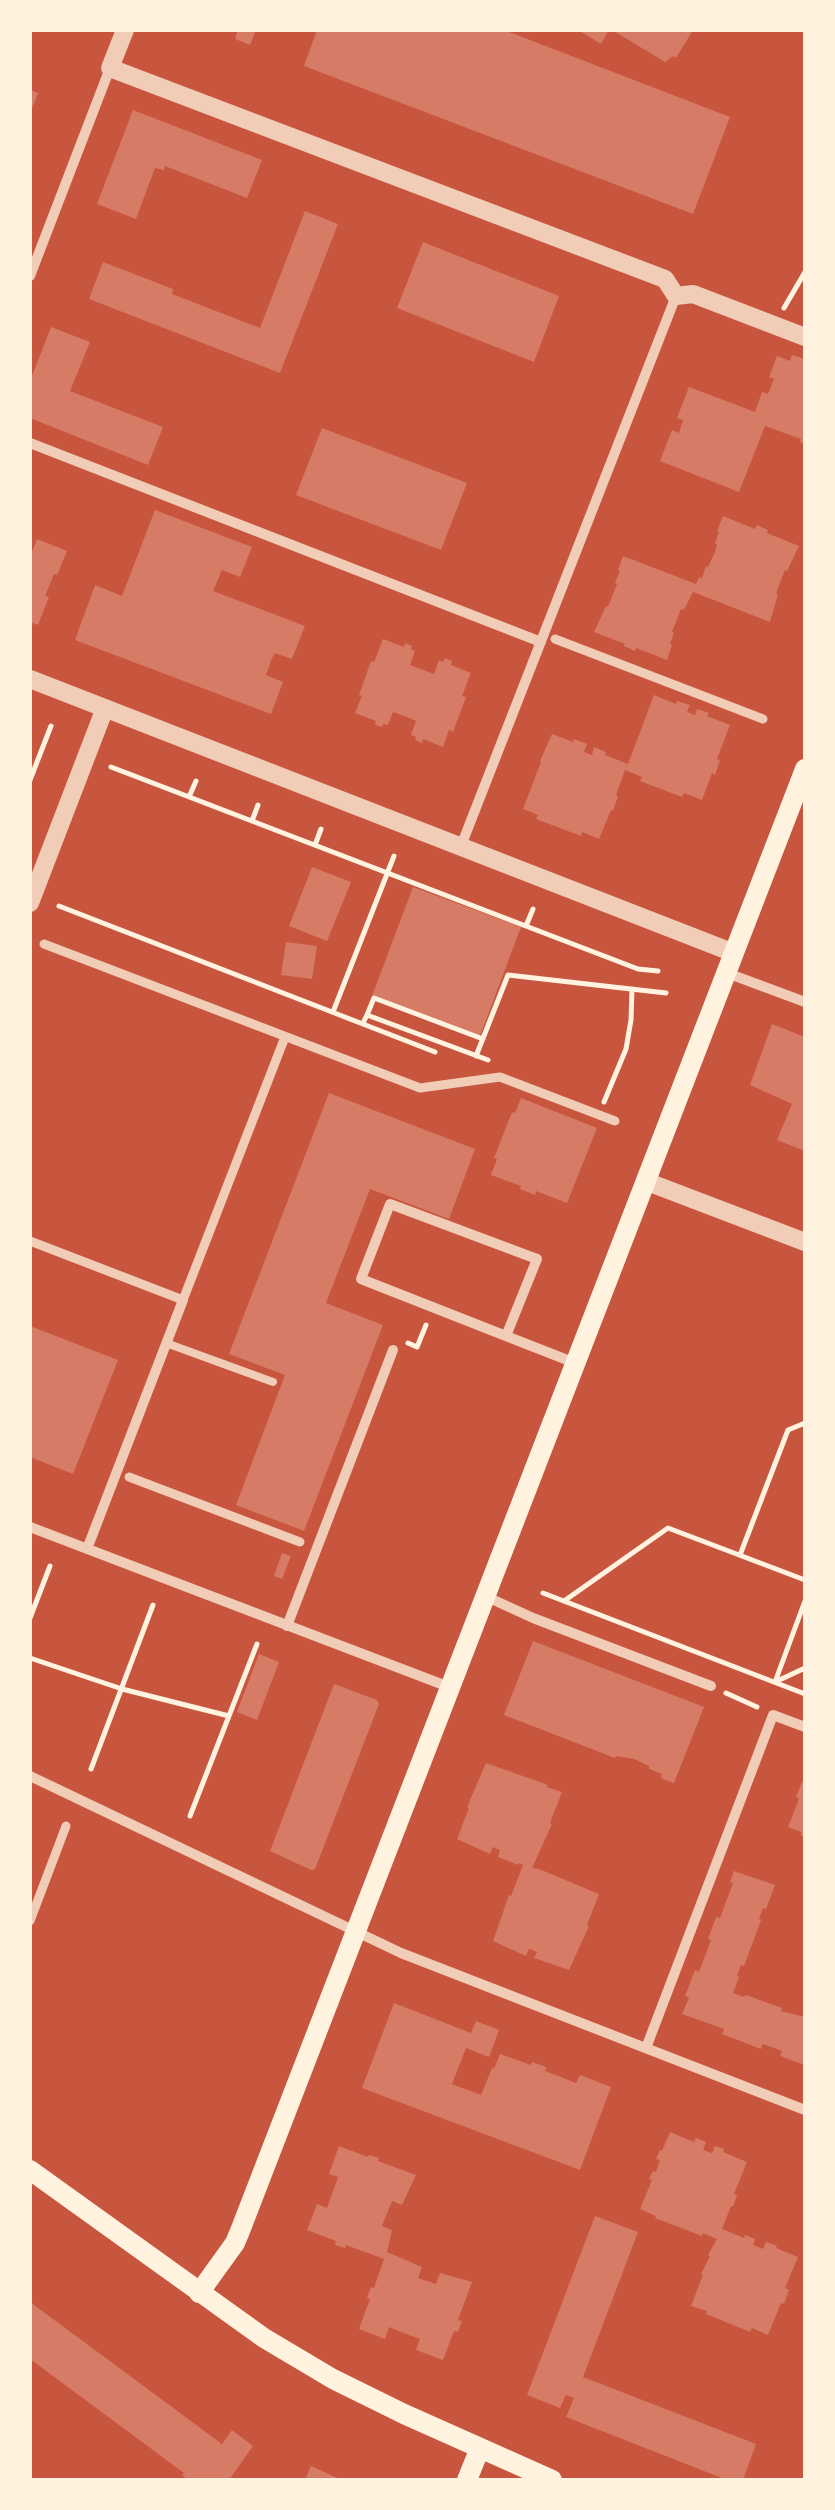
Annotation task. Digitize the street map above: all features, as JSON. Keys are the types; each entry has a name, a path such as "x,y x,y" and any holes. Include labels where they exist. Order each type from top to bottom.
{"main road":[{"path":"200,2293 235,2243 805,770"},
{"path":"30,2170 264,2338 333,2379 552,2480"},
{"path":"467,2480 480,2448"}],"street":[{"path":"30,276 125,30"},
{"path":"110,68 665,280 676,296"},
{"path":"676,296 693,294 805,337"},
{"path":"461,846 676,296"},
{"path":"30,443 541,642"},
{"path":"555,639 762,719"},
{"path":"30,679 461,846 730,963 805,1002"},
{"path":"30,903 105,708"},
{"path":"44,944 420,1088 500,1077 615,1121"},
{"path":"87,1548 286,1038"},
{"path":"646,1180 805,1242"},
{"path":"506,1336 537,1259 390,1204 361,1279 433,1308 575,1363"},
{"path":"30,1241 183,1300"},
{"path":"287,1626 393,1350"},
{"path":"130,1477 300,1542"},
{"path":"30,1527 450,1688"},
{"path":"485,1596 532,1618 712,1686"},
{"path":"646,2048 774,1715 805,1727"},
{"path":"30,1776 400,1953 805,2110"},
{"path":"30,1921 66,1826"}],"lane":[{"path":"166,1342 273,1382"}],"path":[{"path":"781,312 803,274"},
{"path":"30,780 51,726"},
{"path":"111,768 638,969 658,971"},
{"path":"189,797 196,781"},
{"path":"252,821 258,805"},
{"path":"315,845 321,829"},
{"path":"333,1012 394,856"},
{"path":"58,906 435,1052"},
{"path":"526,926 533,909"},
{"path":"476,1056 508,974 666,994"},
{"path":"603,1104 626,1050 632,1020 632,989"},
{"path":"363,1023 374,998 482,1040"},
{"path":"367,1016 494,1063"},
{"path":"393,1350 398,1338 418,1347 433,1308"},
{"path":"740,1555 788,1430 805,1423"},
{"path":"564,1601 668,1528 805,1580"},
{"path":"30,1618 50,1566"},
{"path":"543,1593 805,1694"},
{"path":"774,1682 805,1602"},
{"path":"91,1769 154,1606"},
{"path":"190,1816 257,1644"},
{"path":"30,1658 122,1689 228,1716"},
{"path":"774,1682 805,1668"},
{"path":"712,1686 760,1708"},
{"path":"780,1698 785,1686"}],"building":[{"path":"238,30 256,30 250,45 235,39"},
{"path":"317,30 504,30 730,117 693,214 304,66"},
{"path":"578,30 609,30 601,44"},
{"path":"612,30 693,30 676,58 665,62"},
{"path":"30,90 38,93 30,113"},
{"path":"133,110 262,160 247,198 165,166 164,170 155,168 136,219 97,204"},
{"path":"305,211 338,224 280,373 89,299 103,262 260,328"},
{"path":"423,242 559,296 534,362 397,308"},
{"path":"51,327 90,342 70,391 163,427 148,465 30,418 30,381"},
{"path":"792,355 805,359 805,444 765,426 739,492 660,461 672,430 679,433 683,420 677,418 689,387 755,412 762,392 768,394 774,379 769,377 777,356 790,361"},
{"path":"322,428 467,483 441,550 296,495"},
{"path":"155,510 252,547 240,577 222,570 213,591 305,626 292,659 275,653 272,658 266,675 283,682 271,714 75,640 95,585 122,596"},
{"path":"723,516 755,529 757,525 799,546 776,593 770,622 693,592 672,632 667,660 636,648 635,651 594,632 617,584 623,556 696,584 715,552"},
{"path":"37,539 67,551 45,596 49,597 38,625 30,622 30,557"},
{"path":"383,639 412,646 415,651 410,665 434,674 439,660 443,662 445,658 452,661 451,665 471,673 453,732 449,730 443,747 415,740 411,735 416,721 409,718 393,712 388,725 382,727 355,713 371,661 374,662"},
{"path":"654,695 690,705 687,712 695,715 697,709 730,725 715,775 712,773 702,800 640,781 642,777 625,770 613,811 599,839 536,819 538,815 523,809 552,734 587,744 584,752 592,755 594,747 628,764"},
{"path":"312,867 351,882 327,941 289,926"},
{"path":"413,887 521,927 480,1036 372,996"},
{"path":"286,942 317,946 312,979 281,975"},
{"path":"772,1024 805,1037 805,1151 777,1140 792,1104 750,1085"},
{"path":"329,1093 475,1149 449,1219 370,1189 326,1303 383,1325 304,1531 236,1505 285,1375 229,1354"},
{"path":"521,1098 597,1128 567,1203 536,1191 535,1195 491,1175 497,1159 494,1158"},
{"path":"30,1326 118,1360 73,1474 30,1457"},
{"path":"282,1553 291,1556 282,1579 274,1576"},
{"path":"533,1641 704,1707 674,1783 634,1759 615,1758 504,1715"},
{"path":"259,1654 279,1662 257,1720 237,1712"},
{"path":"334,1684 379,1704 315,1869 311,1870 270,1851"},
{"path":"486,1763 562,1792 532,1868 599,1894 569,1970 534,1958 537,1952 529,1949 526,1956 493,1941 523,1865 498,1857 500,1850 493,1847 490,1854 457,1839"},
{"path":"802,1782 805,1784 805,1837 788,1827"},
{"path":"734,1871 775,1885 733,1993 805,2017 805,2065 780,2056 782,2051 763,2044 761,2049 722,2034 724,2029 682,2014 689,1998 685,1996 695,1970 699,1972"},
{"path":"394,2003 471,2033 476,2021 499,2030 489,2057 466,2048 452,2084 481,2095 500,2054 546,2067 545,2071 576,2083 580,2075 611,2087 580,2170 362,2088"},
{"path":"670,2132 694,2142 696,2138 706,2142 703,2150 712,2153 715,2146 747,2162 722,2229 755,2239 753,2245 763,2249 766,2242 798,2257 785,2288 789,2290 784,2304 781,2303 768,2335 752,2328 750,2332 691,2306 717,2239 640,2209 652,2180 649,2179 660,2160 656,2159"},
{"path":"339,2146 416,2175 402,2205 392,2201 382,2226 392,2230 387,2252 422,2267 418,2278 436,2284 440,2273 472,2282 458,2320 462,2321 458,2332 454,2331 443,2360 416,2350 420,2339 389,2327 385,2339 359,2329 384,2259 346,2245 335,2245 336,2241 307,2230 317,2204 327,2208 338,2177 329,2174"},
{"path":"595,2216 638,2232 583,2377 756,2444 743,2480 727,2480 566,2417 574,2398 566,2395 560,2408 527,2395"},
{"path":"30,2302 222,2444 232,2430 253,2446 229,2480 188,2480 184,2473 30,2359"},
{"path":"311,2466 342,2480 305,2480"}]}
